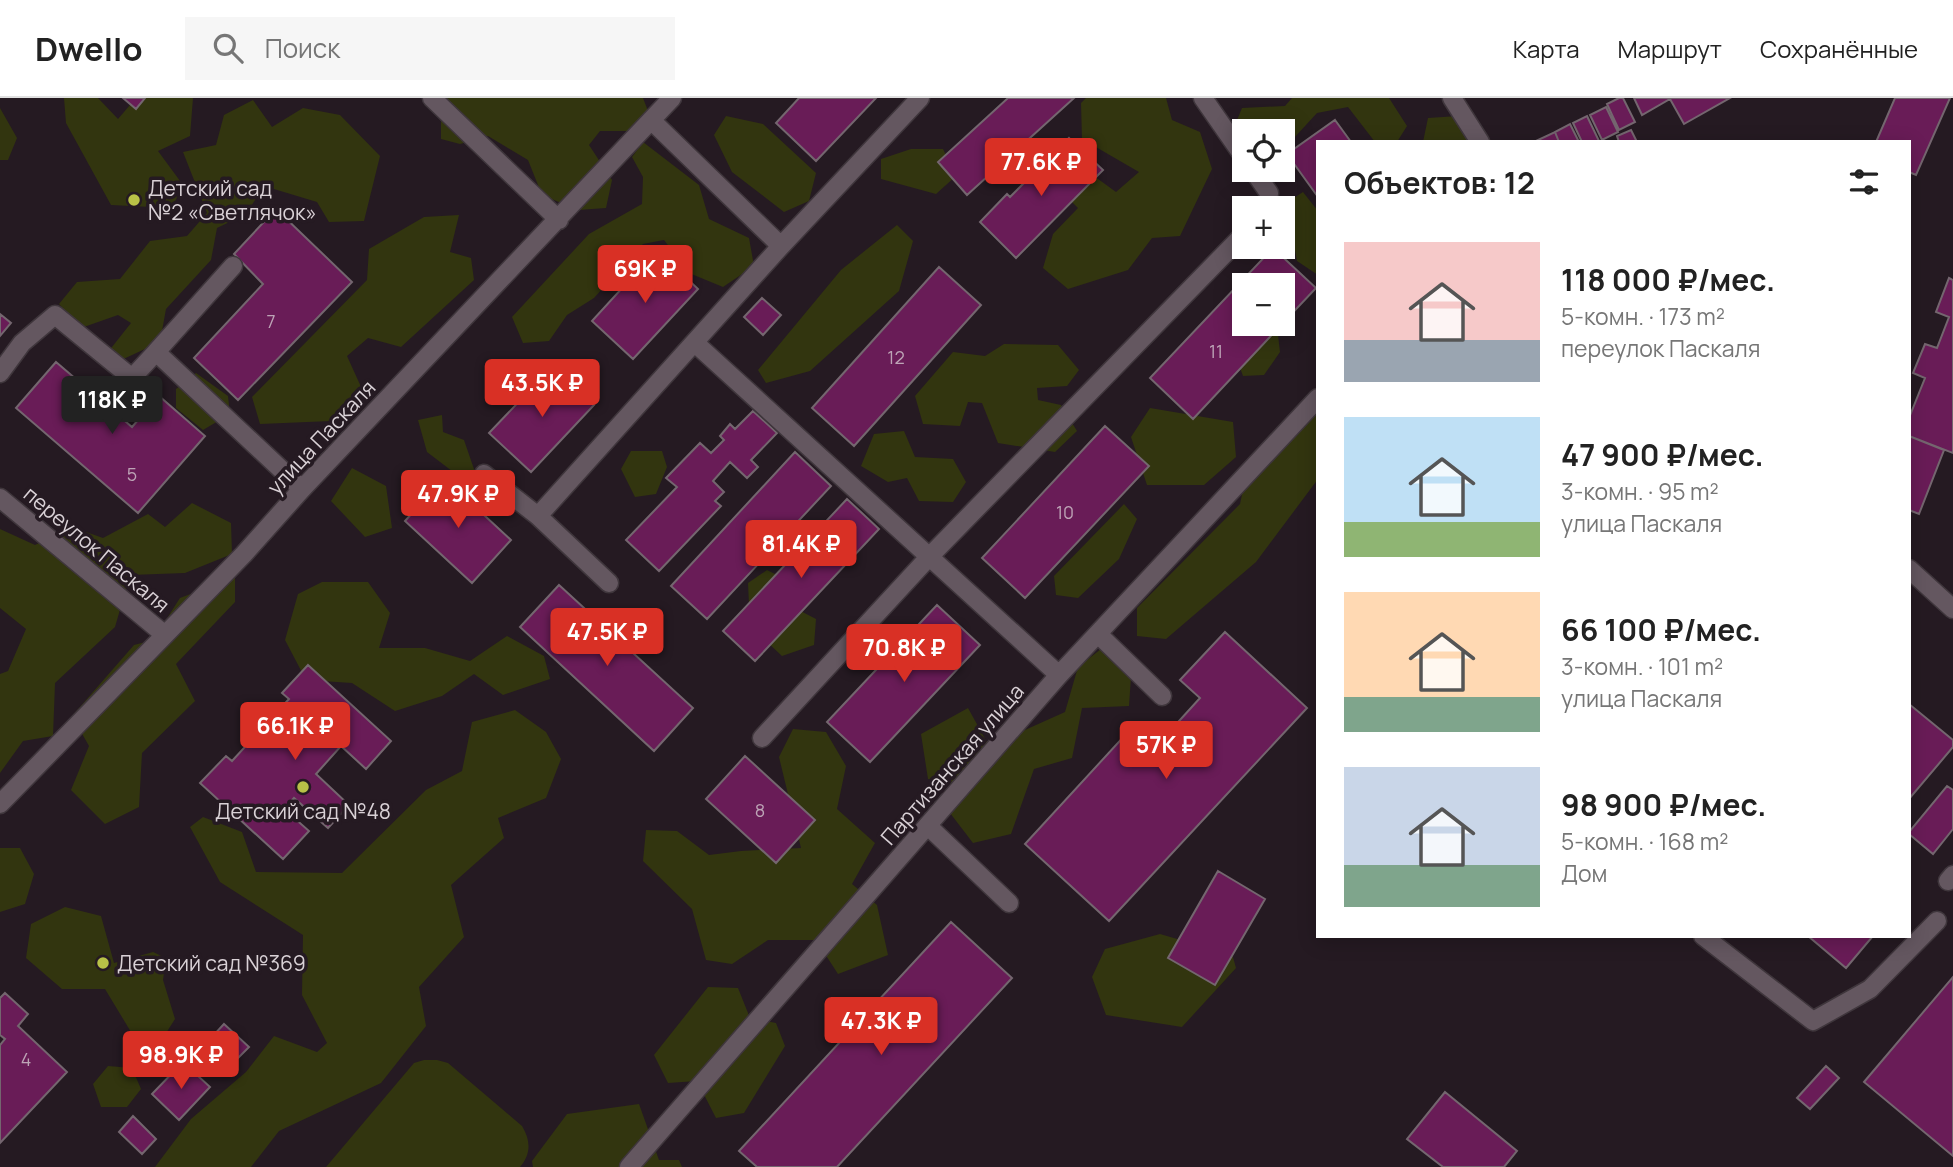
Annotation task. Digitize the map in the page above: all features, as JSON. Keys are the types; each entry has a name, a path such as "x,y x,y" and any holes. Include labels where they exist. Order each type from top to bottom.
{"street":[{"path":"432,98 559,220"},
{"name":"улица Паскаля","path":"0,804 244,554 302,489 672,98"},
{"path":"538,516 781,246 920,98"},
{"path":"1203,98 1232,140"},
{"path":"1452,98 1479,140"},
{"path":"651,120 781,246"},
{"path":"762,738 929,556 1232,246"},
{"path":"0,373 22,343 55,315 132,377 233,266"},
{"path":"695,343 1059,675"},
{"path":"156,352 302,489"},
{"name":"Партизанская улица","path":"629,1167 1059,675 1316,400"},
{"path":"484,474 538,516 609,583"},
{"name":"переулок Паскаля","path":"0,498 164,635"},
{"path":"1911,571 1953,609"},
{"path":"1098,634 1162,696"},
{"path":"928,826 1009,903"},
{"path":"1706,938 1813,1021 1870,989 1937,921"}],"green space":[{"path":"64,98 98,98 118,119 136,98 193,98 190,136 158,151 183,185 172,208 111,205 66,123"},
{"path":"441,98 643,98 648,111 628,131 600,131 589,145 612,180 606,208 578,210 542,195 528,160 488,136 460,144 441,139"},
{"path":"1086,98 1166,98 1172,120 1200,132 1212,169 1180,236 1152,238 1128,270 1068,289 1043,268 1053,234 1078,208 1063,193 1083,168 1116,192 1139,172 1082,139 1081,103"},
{"path":"1292,98 1389,98 1407,126 1398,140 1373,140 1348,107 1317,113 1295,137 1295,119 1237,119 1242,108 1285,106"},
{"path":"253,100 272,127 303,108 340,115 380,156 364,221 329,222 317,202 264,186 246,214 217,228 211,260 166,309 160,342 117,362 108,352 131,323 118,315 81,328 59,304 77,282 120,279 150,241 187,236 207,213 183,152 216,145 224,115"},
{"path":"0,108 17,138 8,160 0,160"},
{"path":"726,116 763,124 816,173 809,201 784,212 732,172 714,135"},
{"path":"1458,116 1469,140 1423,140 1428,118"},
{"path":"643,142 699,185 709,219 749,238 754,266 723,287 689,273 664,240 643,244 594,298 567,315 549,341 523,343 512,317 589,234 642,204 643,177 632,157"},
{"path":"911,149 943,149 956,176 936,194 881,179 881,159"},
{"path":"1303,192 1316,208 1316,274 1297,261 1295,197"},
{"path":"459,215 450,252 471,258 474,280 401,347 368,338 347,356 362,389 331,421 260,424 252,397 367,280 369,249 424,217"},
{"path":"897,225 913,241 899,291 810,371 766,383 758,370 841,270"},
{"path":"1278,336 1280,352 1264,375 1243,376 1235,354 1251,338"},
{"path":"1004,344 1058,345 1079,370 1067,386 1037,388 1038,400 1061,405 1077,431 1055,452 998,443 982,403 968,402 960,426 923,424 915,396 953,352 985,356"},
{"path":"196,373 228,396 230,414 203,430 176,408 176,389"},
{"path":"1316,405 1316,482 1256,562 1166,639 1137,636 1137,608 1240,504 1248,466"},
{"path":"1150,408 1233,422 1236,457 1204,485 1147,485 1131,437"},
{"path":"442,415 443,432 464,440 475,472 465,481 427,452 418,420"},
{"path":"904,431 915,457 953,459 966,482 953,502 919,501 907,478 888,482 861,466 874,434"},
{"path":"631,451 662,451 667,467 656,494 635,497 621,469"},
{"path":"352,468 386,486 392,528 365,537 331,501"},
{"path":"192,503 231,523 232,554 185,573 130,575 115,627 55,683 53,736 23,741 0,773 0,674 8,671 26,629 0,608 0,529 35,545 72,527 103,538 148,514 165,527"},
{"path":"1124,504 1137,519 1119,559 1078,598 1056,595 1054,576"},
{"path":"767,570 785,579 789,605 816,619 814,645 782,656 750,626 748,583"},
{"path":"235,577 235,602 176,664 195,701 142,753 139,807 105,824 71,790 89,746 72,716 134,645 153,640 180,598"},
{"path":"322,582 368,582 390,613 379,648 425,648 470,661 507,636 544,656 550,679 503,695 474,674 442,696 395,711 352,683 306,680 285,640 298,594"},
{"path":"1101,649 1131,677 1129,706 1082,708 1072,758 1034,769 1011,834 973,843 950,813 968,788 928,779 921,734 968,708 989,746 1065,712 1078,667"},
{"path":"515,710 546,732 561,759 546,798 498,818 504,838 451,885 464,937 419,987 426,1026 381,1083 279,1131 251,1167 155,1167 191,1119 246,1072 274,1036 317,1052 327,1043 302,995 303,935 220,882 190,827 203,817 242,832 256,872 342,873 426,790 462,771 472,722"},
{"path":"793,729 826,732 846,766 837,809 875,843 852,884 877,905 888,955 838,974 816,940 768,940 732,964 706,960 692,909 643,861 646,830 677,831 709,855 801,848 779,757"},
{"path":"0,848 20,848 34,874 25,904 0,912"},
{"path":"65,907 101,916 114,963 153,952 166,958 163,980 175,1019 161,1041 134,1037 105,989 62,989 26,958 31,924"},
{"path":"1225,928 1236,968 1182,1027 1106,1015 1092,977 1105,949 1160,934 1191,943"},
{"path":"708,987 738,988 750,1018 776,1023 785,1046 744,1113 716,1118 697,1081 668,1083 654,1055"},
{"path":"424,1060 448,1063 522,1126 529,1147 520,1167 326,1167 414,1063"},
{"path":"108,1066 132,1068 141,1089 127,1107 101,1107 93,1084"},
{"path":"639,1104 659,1160 679,1160 682,1167 533,1167 532,1161 567,1114"}],"building":[{"path":"123,98 145,98 136,109"},
{"path":"799,98 876,98 816,161 776,123"},
{"path":"1008,98 1074,98 967,195 938,162"},
{"path":"1623,98 1635,122 1619,130 1607,104"},
{"path":"1634,98 1730,98 1684,124 1670,99 1642,115"},
{"path":"1895,98 1950,98 1916,175 1911,173 1911,140 1877,140"},
{"path":"1606,107 1618,132 1602,140 1590,115"},
{"path":"1587,116 1599,140 1581,140 1573,123"},
{"path":"1335,120 1350,140 1316,140 1316,194 1295,165 1295,148"},
{"path":"1570,124 1578,140 1558,140 1555,132"},
{"path":"1631,130 1636,140 1618,140 1617,136"},
{"path":"1555,132 1558,140 1538,140"},
{"path":"1069,138 1103,170 1016,258 980,222 1007,194 1010,197"},
{"path":"276,209 352,282 238,400 194,358 263,284 234,254"},
{"path":"657,250 698,289 633,359 592,321"},
{"path":"1263,259 1285,259 1316,288 1295,310 1295,273 1249,273"},
{"path":"939,267 981,305 854,446 812,408"},
{"path":"1949,278 1953,280 1953,453 1911,437 1911,413 1925,378 1913,373 1925,344 1937,348 1949,317 1936,312"},
{"path":"1232,291 1232,336 1271,336 1193,419 1150,378"},
{"path":"762,298 781,315 763,335 744,317"},
{"path":"0,314 11,323 0,336"},
{"path":"56,362 132,427 159,396 205,436 138,513 16,408"},
{"path":"553,366 594,405 531,472 489,433"},
{"path":"753,411 777,433 751,460 758,467 747,478 730,462 713,481 724,492 715,501 721,506 659,571 626,540 677,487 666,478 700,443 711,453 724,440 720,436 730,424 735,429"},
{"path":"1105,426 1149,466 1025,598 982,558"},
{"path":"1911,437 1944,450 1919,514 1911,511"},
{"path":"795,452 831,486 707,619 671,586"},
{"path":"444,478 511,540 472,583 405,521"},
{"path":"847,499 879,529 755,661 723,631"},
{"path":"559,585 693,708 654,751 520,627"},
{"path":"937,605 980,645 870,762 827,722"},
{"path":"1225,632 1307,708 1109,921 1025,844 1128,732 1150,753 1200,698 1180,680"},
{"path":"308,665 391,741 366,769 341,746 316,774 349,805 328,828 294,798 284,809 309,831 283,859 200,783 226,756 232,761 289,699 282,693"},
{"path":"1911,706 1953,740 1953,747 1911,797"},
{"path":"745,756 815,820 776,863 706,799"},
{"path":"1947,786 1953,790 1953,829 1933,854 1911,836 1911,830"},
{"path":"1218,871 1265,899 1215,985 1168,958"},
{"path":"951,922 1012,978 837,1167 757,1167 739,1151"},
{"path":"1810,938 1871,938 1846,968"},
{"path":"1953,977 1953,1156 1864,1082"},
{"path":"5,993 28,1014 18,1026 67,1072 0,1143 0,1045 5,1039 0,1035 0,998"},
{"path":"224,1024 249,1047 225,1071 201,1049"},
{"path":"183,1062 210,1087 179,1120 152,1094"},
{"path":"1826,1066 1839,1078 1810,1109 1797,1098"},
{"path":"1445,1092 1517,1151 1504,1167 1443,1167 1407,1139"},
{"path":"133,1116 156,1139 142,1154 119,1132"}],"place":[{"name":"Детский сад №2 «Светлячок»","path":"134,200"},
{"name":"Детский сад №48","path":"303,787"},
{"name":"Детский сад №369","path":"103,963"}]}
